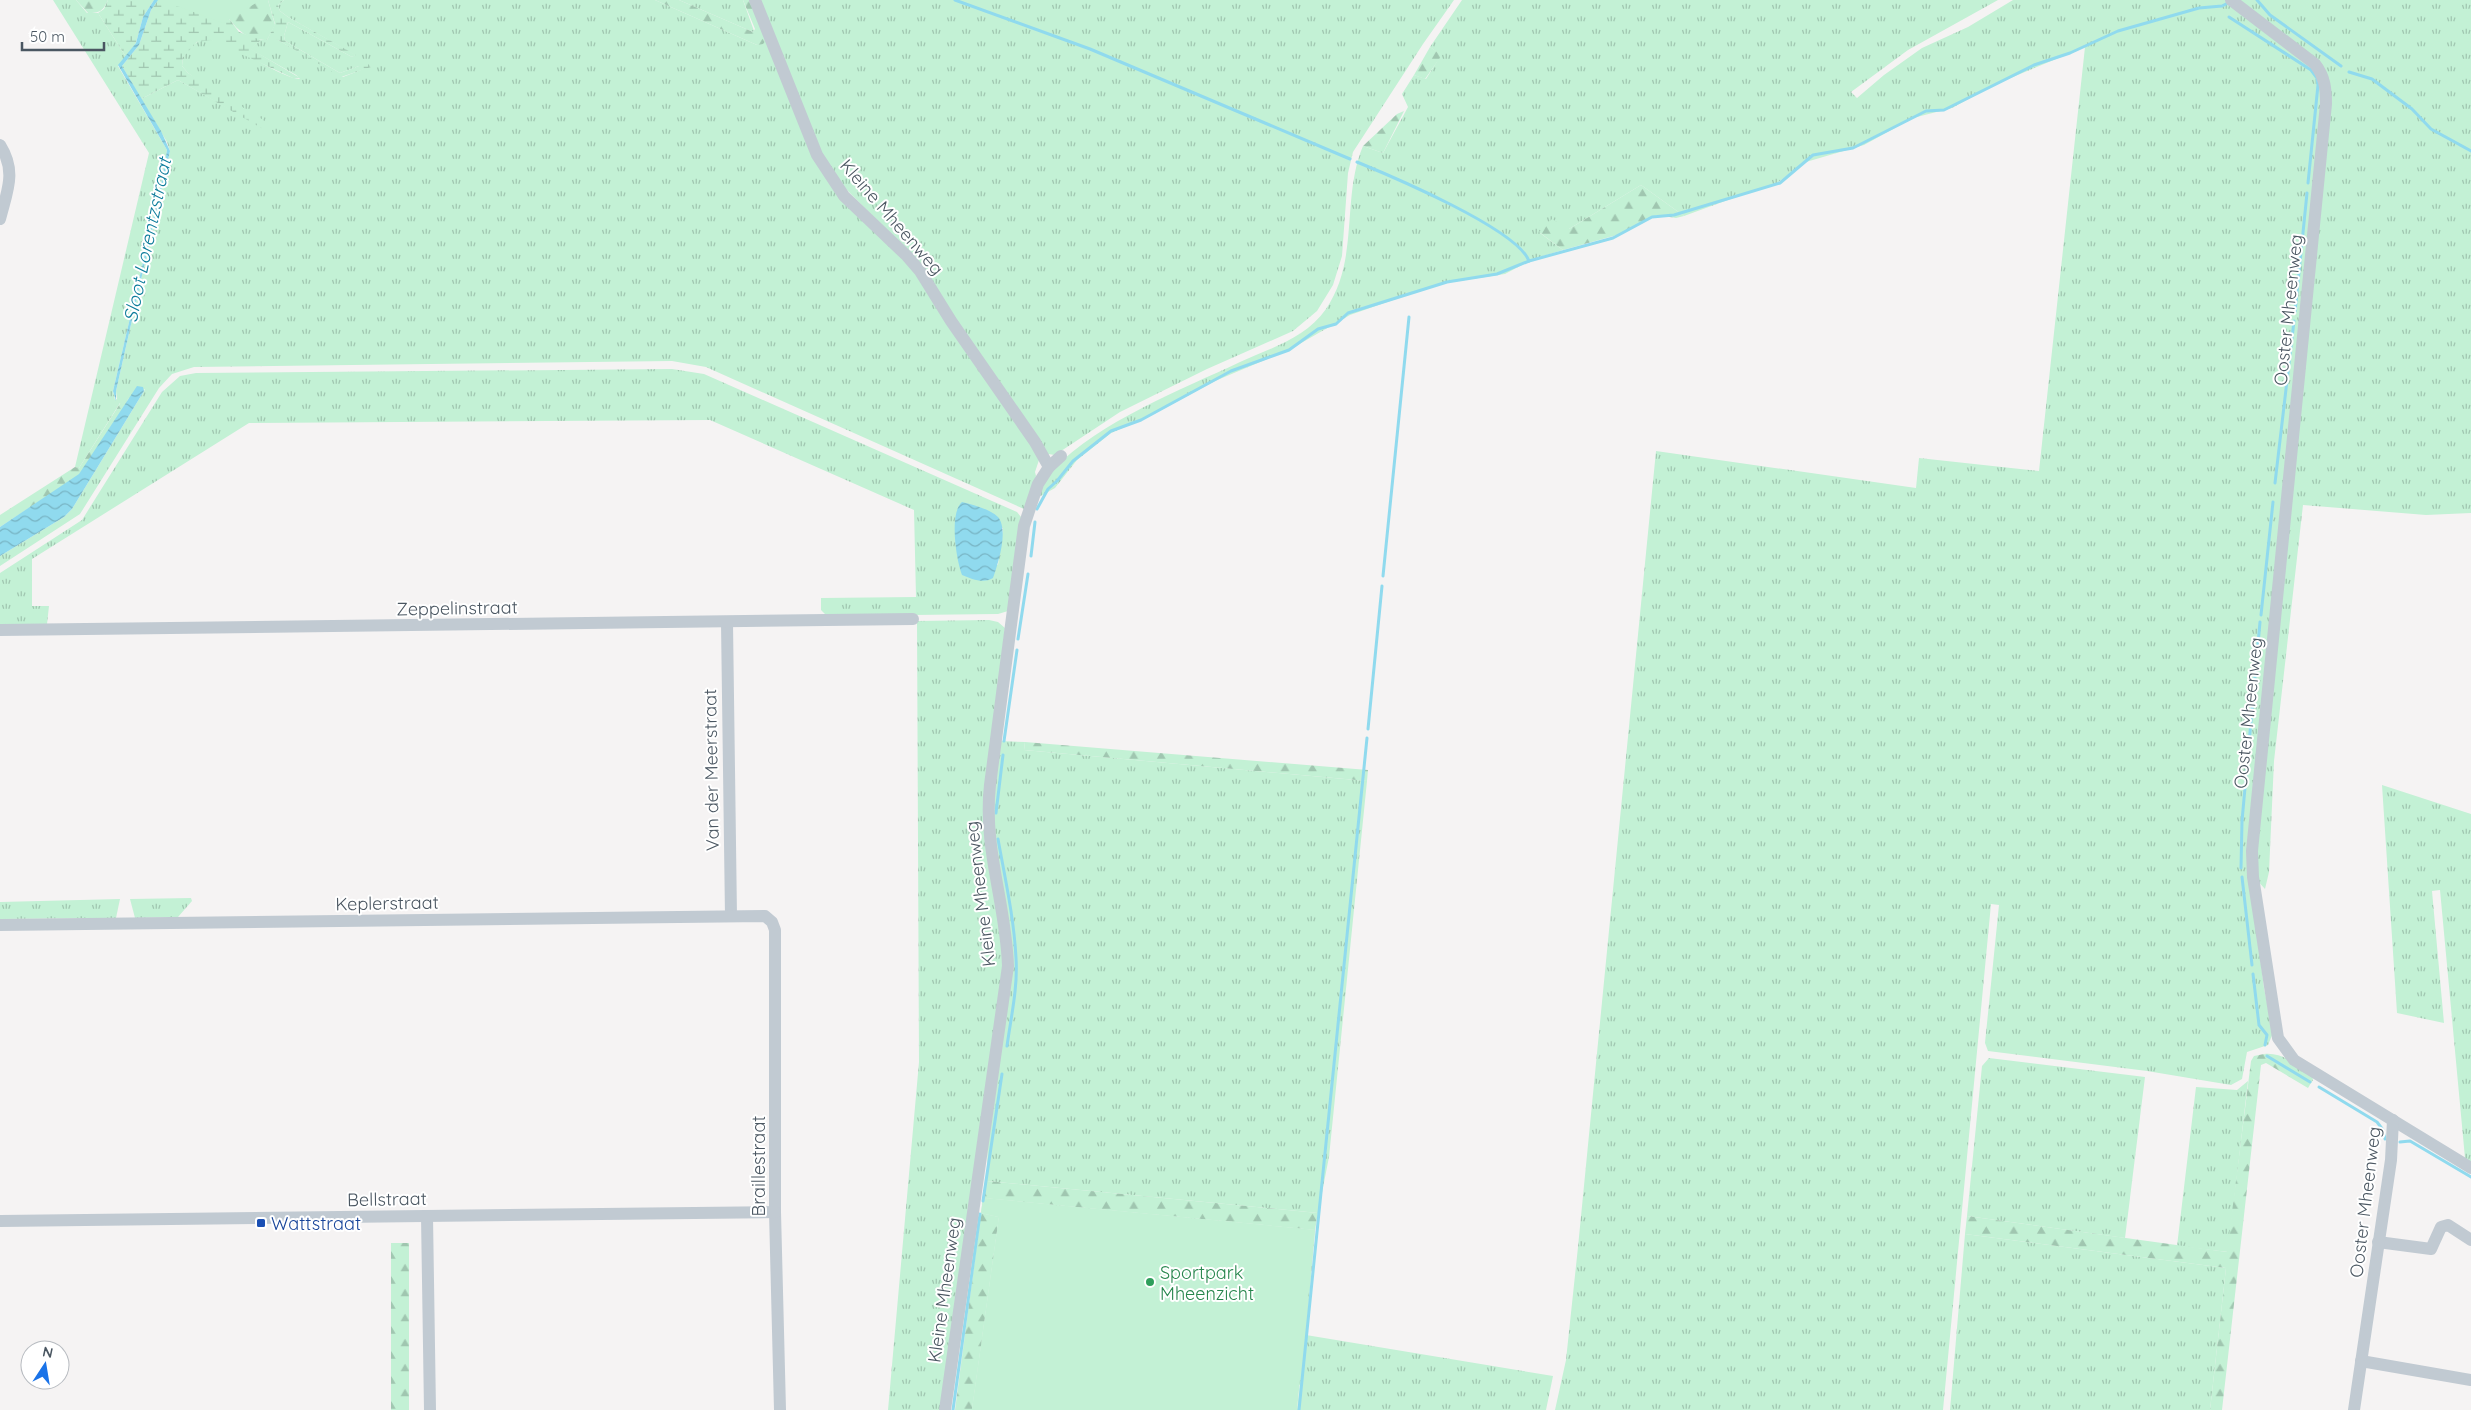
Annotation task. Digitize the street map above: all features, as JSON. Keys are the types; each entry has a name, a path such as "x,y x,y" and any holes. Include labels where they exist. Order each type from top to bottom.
{"street":[{"name":"Kleine Mheenweg","path":"755,0 817,155 828,173 844,196 907,256 920,271 951,321 1035,442 1049,467"},
{"name":"Ooster Mheenweg","path":"2231,0 2250,17 2315,64 2321,72 2326,86 2326,104 2252,851 2253,877 2278,1038 2286,1053 2294,1060 2393,1120 2391,1160 2354,1410"},
{"path":"0,145 10,166 11,175 0,220"},
{"name":"Kleine Mheenweg","path":"945,1410 1008,966 1006,932 987,825 990,784 1024,526 1038,484 1049,467 1062,456"},
{"name":"Zeppelinstraat","path":"0,630 913,619"},
{"name":"Van der Meerstraat","path":"727,622 731,916"},
{"name":"Keplerstraat","path":"0,925 731,916 765,916 772,922"},
{"name":"Braillestraat","path":"772,922 775,930 775,1212 780,1410"},
{"path":"2393,1120 2471,1168"},
{"name":"Bellstraat","path":"0,1221 775,1212"},
{"path":"427,1216 430,1410"},
{"path":"2378,1242 2431,1249 2441,1227 2448,1225 2471,1240"},
{"path":"2361,1361 2471,1380"}],"green space":[{"path":"53,0 76,0 87,13 98,13 126,57 118,66 167,150 161,185 113,391 115,400 117,399 116,391 170,151 167,142 141,99 178,80 263,128 188,73 182,66 183,57 194,44 203,40 212,40 236,49 277,71 300,79 250,49 261,40 278,40 343,77 371,66 359,66 340,73 285,41 284,36 288,22 352,57 355,55 280,11 278,5 284,0 655,0 757,45 767,39 810,151 908,261 1025,433 1039,460 1035,472 1036,476 1024,509 706,367 672,361 194,367 172,374 159,388 80,514 0,566 0,556 64,517 72,509 145,389 128,399 126,406 120,403 79,468 75,467 149,153"},
{"path":"76,0 108,0 101,11 88,13"},
{"path":"108,0 154,0 143,17 136,43 126,57 98,13 104,9"},
{"path":"152,0 261,0 223,23 180,7 163,5"},
{"path":"158,0 227,16 239,32 261,40 251,49 300,78 293,78 211,40 197,42 183,57 182,66 188,73 265,121 263,129 178,80 141,99 122,66 139,45 151,10"},
{"path":"234,0 268,0 275,25 267,40 249,37 231,21 227,16"},
{"path":"268,0 284,0 278,5 280,11 356,55 352,57 288,22 284,36 285,41 340,73 367,63 371,67 341,77 278,40 267,40 275,24"},
{"path":"655,0 679,0 753,32 755,29 743,0 752,0 767,39 763,44 757,45"},
{"path":"679,0 743,0 754,31 753,32"},
{"path":"758,0 1454,0 1353,152 1348,173 1342,256 1333,285 1317,311 1293,331 1207,369 1120,412 1055,455 1048,454 905,249 842,185 825,163"},
{"path":"1462,0 1998,0 1908,50 1851,92 1857,98 1884,75 1922,48 1968,27 2013,0 2226,0 2315,68 2323,91 2250,878 2264,988 2273,1033 2268,1045 2247,1052 2242,1079 2231,1085 2147,1071 1988,1051 1985,1043 1999,905 1991,904 1943,1410 1555,1410 1566,1360 1578,1247 1656,451 1916,488 1919,458 2039,471 2085,47 1996,84 1952,108 1913,118 1864,145 1806,162 1777,183 1684,216 1641,185 1569,229 1540,233 1563,250 1533,259 1505,274 1439,284 1350,315 1289,350 1215,381 1148,417 1111,433 1077,460 1055,488 1037,498 1054,469 1072,452 1094,436 1168,395 1276,347 1298,335 1318,319 1326,309 1336,290 1343,270 1356,166 1363,146 1383,153 1408,107 1402,94 1414,75 1426,79 1441,55 1430,47"},
{"path":"2236,0 2471,0 2471,513 2426,515 2303,505 2274,761 2269,872 2265,889 2256,879 2255,851 2328,82"},
{"path":"1430,47 1442,55 1425,79 1414,75"},
{"path":"1404,111 1383,153 1363,146 1397,114"},
{"path":"1641,185 1684,216 1676,218 1657,215 1617,235 1563,250 1539,232 1552,219 1569,229"},
{"path":"672,369 704,374 1017,512 1021,517 1008,611 998,614 827,616 821,610 821,598 916,597 914,510 710,420 249,423 32,559 32,606 49,606 47,624 0,625 0,573 82,520 162,392 180,376 196,373","holes":["955,522 1003,528 998,565 956,543"]},
{"path":"121,402 126,406 79,475 0,527 0,515 75,467 79,468"},
{"path":"989,620 998,622 1005,628 986,783 1003,964 940,1410 888,1410 919,1062 917,621"},
{"path":"1000,741 1025,742 1024,750 1367,781 1329,1157 1318,1213 987,1181 988,1122 1010,990 991,824"},
{"path":"1025,742 1368,770 1367,781 1024,750"},
{"path":"2382,785 2471,814 2471,1162 2465,1158 2440,890 2432,891 2444,1023 2397,1013"},
{"path":"191,898 192,901 178,917 135,918 130,899"},
{"path":"120,899 116,918 0,919 0,902"},
{"path":"2264,1054 2277,1055 2290,1060 2312,1075 2313,1080 2311,1083"},
{"path":"2264,1054 2311,1083 2308,1088 2266,1063 2261,1065 2222,1410 2210,1410 2226,1268 1965,1234 1967,1216 2227,1252 2251,1061 2254,1056"},
{"path":"1989,1058 2145,1077 2125,1238 1967,1216 1982,1066"},
{"path":"2248,1081 2228,1252 2177,1246 2196,1087 2237,1090"},
{"path":"987,1181 1318,1213 1315,1230 983,1198"},
{"name":"Sportpark Mheenzicht","path":"983,1198 1315,1230 1306,1335 1553,1376 1546,1410 1297,1410 1300,1385 1115,1410 972,1410 999,1217 981,1213"},
{"name":"Sportpark Mheenzicht","path":"983,1198 1315,1230 1297,1410 972,1410 999,1217 981,1213"},
{"path":"981,1213 999,1217 972,1410 955,1410"},
{"path":"1965,1234 2226,1268 2210,1410 1950,1410"},
{"path":"391,1243 409,1243 409,1410 391,1410"}],"water":[{"path":"154,0 158,0 151,10 139,45 122,66 161,131 170,151 116,391 116,401 113,391 161,185 167,150 118,65 136,43 143,17"},
{"path":"137,386 143,387 144,391 72,509 64,517 0,556 0,527 79,474"},
{"path":"962,502 991,512 998,517 1001,523 1003,538 1000,556 993,578 989,580 978,580 962,575 956,548 955,526 958,508"}],"waterway":[{"path":"955,0 1090,49 1350,159"},
{"path":"2257,0 2270,15 2341,66"},
{"path":"1037,509 1048,489 1073,461 1111,431 1141,420 1231,371 1289,350 1318,329 1336,324 1348,313 1447,282 1497,274 1529,261 1613,238 1652,217 1674,215 1780,183 1813,155 1853,148 1926,111 1944,110 2034,65 2070,53 2118,31 2199,8 2222,6 2228,3"},
{"path":"2229,17 2311,70 2317,78 2318,85 2308,183"},
{"path":"2349,72 2372,79 2412,109 2431,129 2471,151"},
{"path":"1357,162 1423,191 1478,219 1520,248 1529,261"},
{"path":"2295,312 2307,193"},
{"path":"1383,576 1409,317"},
{"path":"2275,483 2294,321"},
{"path":"2261,615 2273,502"},
{"path":"1031,556 1035,522"},
{"path":"1018,639 1028,574"},
{"path":"1368,729 1382,586"},
{"path":"2241,868 2242,821 2260,622"},
{"path":"1004,741 1017,650"},
{"path":"1299,1410 1367,738"},
{"path":"996,813 1003,755"},
{"path":"998,839 1011,913 1016,958 1015,991 1007,1046"},
{"path":"2242,877 2252,965"},
{"path":"2253,974 2259,1025 2267,1035 2265,1045"},
{"path":"2267,1056 2310,1082"},
{"path":"983,1201 1002,1074"},
{"path":"2319,1087 2377,1122 2383,1130 2385,1139"},
{"path":"2400,1142 2410,1141 2471,1177"},
{"path":"953,1410 980,1214"}],"place":[{"name":"Wattstraat","path":"261,1223"},
{"name":"Sportpark Mheenzicht","path":"1150,1282"}],"water label":[{"name":"Sloot Lorentzstraat","path":"147,240"}]}
